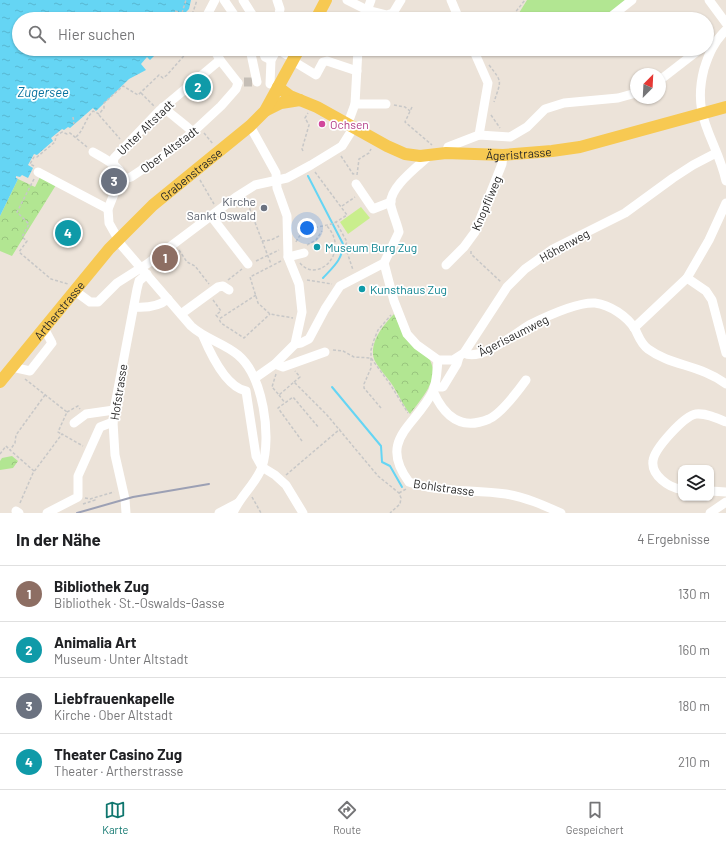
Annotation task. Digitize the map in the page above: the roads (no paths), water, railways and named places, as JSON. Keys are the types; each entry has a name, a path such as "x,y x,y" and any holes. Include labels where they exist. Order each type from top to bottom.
{"main road":[{"path":"320,12 326,0"},
{"path":"265,111 274,85 292,56"},
{"name":"Ägeristrasse","path":"274,85 290,96 317,107 377,141 405,154 428,156 446,153 503,155 531,154 580,147 726,107"},
{"path":"265,111 281,103 300,100"},
{"name":"Grabenstrasse","path":"118,239 162,196 250,126 265,111"},
{"name":"Artherstrasse","path":"0,382 118,239"}],"street":[{"path":"209,12 215,0"},
{"path":"224,0 232,12"},
{"path":"243,0 250,12"},
{"path":"277,0 279,12"},
{"path":"347,0 367,10 375,12"},
{"path":"367,10 371,0"},
{"path":"392,12 401,0"},
{"path":"451,0 456,12"},
{"path":"617,12 632,0"},
{"path":"709,0 726,23"},
{"path":"714,43 726,30"},
{"path":"218,56 220,60 248,82 274,85 271,60 274,56"},
{"path":"248,82 250,56"},
{"path":"265,56 271,60"},
{"path":"295,56 316,75 323,62 326,61 357,71"},
{"path":"75,291 90,302 98,302 117,284 144,271 174,244 255,185 287,178 311,166 342,146 351,125 355,104 358,56"},
{"path":"476,56 488,83 479,135"},
{"path":"666,75 691,56"},
{"path":"707,56 699,99 701,113 726,181"},
{"name":"Unter Altstadt","path":"113,166 114,158 161,109 220,60"},
{"name":"Ober Altstadt","path":"122,180 131,177 167,153 196,130 236,89 248,82"},
{"path":"446,153 448,147 479,135 503,137 518,134 545,109 564,103 618,98 630,94"},
{"path":"355,104 386,104"},
{"path":"161,109 196,130"},
{"path":"250,126 276,173 276,180 287,216 299,284 301,319 295,344 276,369"},
{"name":"Unter Altstadt","path":"92,152 121,171 123,177 122,180"},
{"name":"Höhenweg","path":"462,355 507,288 524,269 553,249 625,213 693,165 716,153"},
{"name":"Knopfliweg","path":"446,265 464,247 475,232 502,164 503,155"},
{"path":"295,344 309,339 332,296 340,286 384,263 399,232 390,198 394,190 428,156"},
{"path":"38,172 108,209"},
{"path":"122,180 116,188 108,209 110,223 118,239 181,314 204,336 237,354 247,364 255,378 259,391 265,435 262,467 233,513"},
{"path":"358,187 374,209 391,202"},
{"path":"634,328 687,278 726,203"},
{"path":"214,214 248,264"},
{"path":"384,263 396,309 407,334 417,345 438,360 453,360 462,355"},
{"name":"Hofstrasse","path":"126,509 118,491 113,422 114,410 139,282 144,271"},
{"path":"687,278 706,291 712,300 722,326 726,353"},
{"path":"181,314 218,287 223,286 229,290"},
{"path":"134,307 145,308 162,304 168,299"},
{"name":"Ägerisaumweg","path":"462,355 473,355 487,351 542,319 586,304 596,303 620,313 634,328 640,341 649,349 666,358 704,370 726,384"},
{"path":"204,336 208,348 229,382 239,390 259,391"},
{"path":"255,378 325,352"},
{"path":"462,355 443,387 434,389 444,412 456,420 473,423 490,418 509,401 526,380"},
{"name":"Bohlstrasse","path":"438,360 434,389 401,434 396,449 397,459 408,482 463,492 508,494 535,502 561,513"},
{"path":"246,391 256,456 262,467 280,480 293,495 303,513"},
{"path":"74,423 86,414 114,410"},
{"path":"678,488 668,485 659,478 654,469 653,461 657,450 687,418 696,414 726,422"},
{"path":"47,513 78,497 78,476 100,427 113,422"},
{"path":"714,491 726,492"},
{"path":"710,513 726,502"},
{"path":"220,513 238,503"}],"water":[{"name":"Zugersee","path":"0,0 191,0 189,9 186,12 12,12 12,56 154,56 150,60 147,57 141,64 146,70 129,79 96,111 93,108 70,128 68,127 64,130 62,129 51,138 53,141 37,155 34,154 28,165 33,168 28,178 22,175 20,177 16,176 18,179 0,216"}],"waterway":[{"path":"308,176 343,244 343,249 339,258 323,278"},
{"path":"332,387 381,446 382,462 390,466 402,487"}],"tunnel":[{"path":"244,82 252,82"}],"railway":[{"path":"77,513 133,497 209,484"}],"place":[{"name":"Animalia Art","path":"198,87"},
{"name":"Ochsen","path":"322,124"},
{"name":"Liebfrauenkapelle","path":"114,181"},
{"name":"Kirche Sankt Oswald","path":"264,208"},
{"name":"Theater Casino Zug","path":"68,233"},
{"name":"Museum Burg Zug","path":"317,247"},
{"name":"Bibliothek Zug","path":"165,258"},
{"name":"Kunsthaus Zug","path":"362,289"}]}
